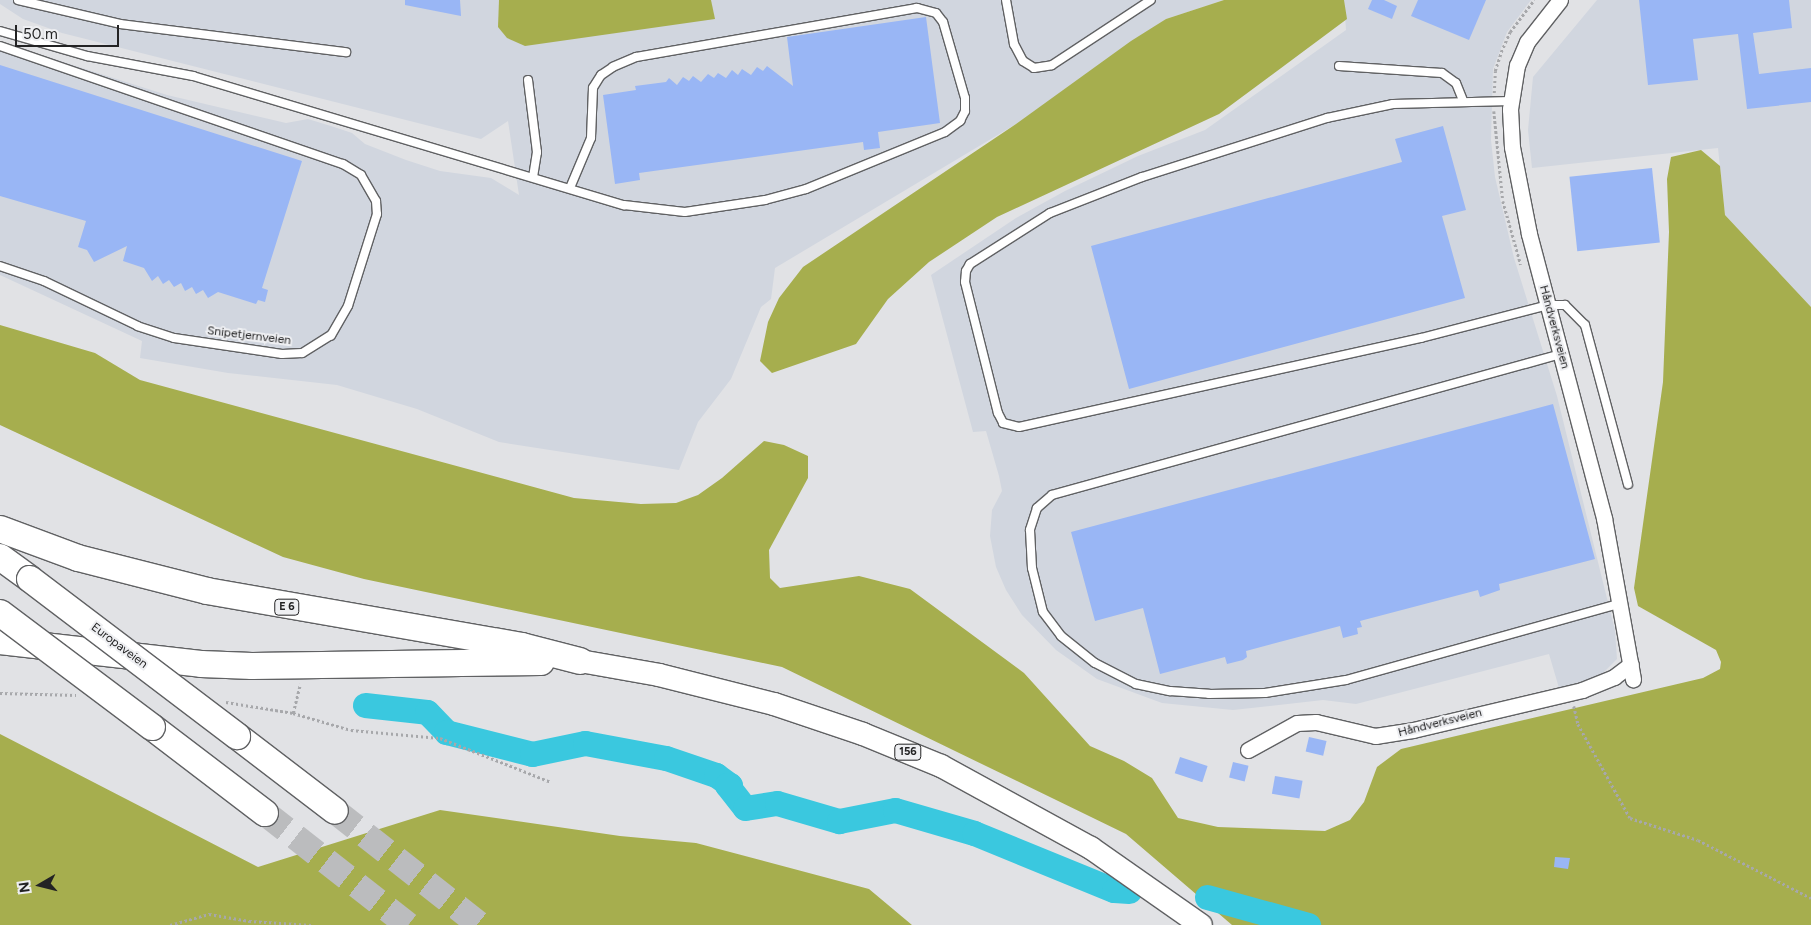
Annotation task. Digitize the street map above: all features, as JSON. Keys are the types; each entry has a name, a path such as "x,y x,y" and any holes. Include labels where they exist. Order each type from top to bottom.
{"highway":[{"name":"E 6","path":"0,530 78,558 207,591 522,646 580,661"},
{"name":"Europaveien","path":"0,557 335,811"},
{"path":"0,613 265,813"},
{"path":"0,641 201,664 301,667 580,661"}],"main road":[{"name":"156","path":"580,661 659,675 774,704 863,734 941,766 1091,848 1200,925"}],"street":[{"name":"Håndverksveien","path":"1248,750 1298,723 1316,722 1364,735 1391,735 1571,693 1632,672 1621,603 1604,518 1561,354 1515,165 1511,101 1521,54 1536,29 1560,0"}],"lane":[{"path":"18,0 120,24 346,52"},
{"path":"1006,0 1014,44 1023,60 1034,68 1052,65 1151,0"},
{"path":"0,31 87,56 193,76 391,137 516,170 532,176 570,188 624,205 685,212 756,201 806,189 946,132 960,121 965,111 965,98 942,22 936,13 917,8 636,57 613,67 601,75 593,88 591,138 570,188"},
{"name":"Snipetjernveien","path":"0,46 306,150 361,175 376,201 376,214 348,306 331,334 302,353 282,354 174,338 138,326 44,281 0,266"},
{"path":"1339,66 1442,73 1456,83 1463,100"},
{"path":"528,80 537,152 532,176"},
{"path":"1511,101 1463,100 1393,104 1326,118 1142,177 1050,213 970,264 965,282 998,413 1003,423 1019,427 1421,338 1549,305 1565,305 1585,325 1628,484"},
{"path":"1561,354 1052,495 1037,508 1030,530 1032,568 1043,612 1061,636 1096,663 1136,684 1170,691 1209,694 1265,692 1346,680 1621,603"}],"path":[{"path":"293,713 301,667"},
{"path":"0,693 81,695"},
{"path":"1571,693 1578,724 1630,818 1698,840 1811,898"},
{"path":"223,702 293,713 351,730 440,738 551,782"},
{"path":"170,925 209,914 249,921 312,925"}],"shaded area":[{"path":"0,0 1224,0 1166,19 1016,124 775,268 771,299 761,307 731,379 698,422 679,470 499,442 417,409 337,385 228,373 140,358 142,341 0,275 0,42 167,95 286,123 308,119 352,133 365,144 440,171 491,178 519,195 508,121 481,139 62,33 23,19 0,4"},
{"path":"1344,0 1531,0 1507,32 1493,69 1491,140 1495,177 1514,258 1557,396 1615,631 1617,659 1600,676 1559,688 1549,654 1356,704 1323,700 1233,710 1162,703 1097,679 1056,650 1022,615 1006,590 996,567 990,536 992,510 1002,491 999,476 986,431 973,432 931,275 1016,218 1065,191 1138,156 1205,130 1346,30"},
{"path":"1597,0 1811,0 1811,307 1725,215 1718,148 1532,168 1528,130 1533,77"}],"green space":[{"path":"499,0 711,0 715,19 525,46 507,38 498,27"},
{"path":"1224,0 1344,0 1347,19 1219,114 997,217 929,262 888,299 856,344 772,373 760,361 768,322 779,298 803,267 1016,124 1131,41 1166,19"},
{"path":"1701,150 1720,166 1725,215 1811,307 1811,925 1232,925 1126,834 782,667 364,579 283,557 0,425 0,325 95,353 140,380 574,498 641,504 676,503 698,495 722,478 764,441 784,445 808,456 808,478 769,550 770,578 780,588 859,576 910,589 1024,673 1090,746 1124,761 1152,778 1178,818 1218,827 1325,831 1350,820 1364,802 1377,767 1401,749 1703,678 1720,669 1721,662 1716,650 1638,606 1634,588 1663,382 1669,232 1667,179 1671,157"},
{"path":"0,734 258,867 440,810 620,836 696,843 869,889 912,925 0,925"}],"building":[{"path":"405,0 460,0 461,16 405,5"},
{"path":"1372,0 1384,0 1397,6 1392,19 1368,9"},
{"path":"1418,0 1486,0 1469,40 1411,16"},
{"path":"1639,0 1789,0 1792,28 1753,33 1759,74 1811,68 1811,102 1747,109 1738,34 1693,39 1698,80 1648,85"},
{"path":"926,17 940,123 878,132 880,148 864,150 863,142 639,173 640,180 615,184 603,95 636,90 635,86 666,82 669,78 677,85 683,77 689,81 693,76 701,82 708,74 714,78 718,73 726,78 732,70 738,75 742,69 751,75 757,67 763,71 767,66 793,86 787,37"},
{"path":"0,65 302,161 262,288 268,290 265,302 258,300 256,304 218,292 208,298 203,290 196,294 192,287 185,291 181,283 174,287 169,280 163,284 158,276 152,281 144,268 123,261 127,246 94,262 87,250 78,247 86,221 0,196"},
{"path":"1443,126 1466,210 1442,216 1465,298 1129,389 1091,246 1402,162 1395,139"},
{"path":"1652,168 1660,243 1577,251 1569,177"},
{"path":"1553,404 1595,559 1499,584 1500,590 1480,597 1478,590 1360,621 1362,627 1357,628 1358,634 1343,638 1340,626 1246,651 1247,657 1243,660 1227,664 1225,657 1160,674 1143,608 1095,621 1071,532"},
{"path":"1309,737 1327,741 1323,756 1306,752"},
{"path":"1180,757 1208,766 1202,782 1175,773"},
{"path":"1233,762 1249,766 1245,781 1229,778"},
{"path":"1275,776 1303,781 1299,799 1272,794"},
{"path":"1555,857 1570,858 1568,869 1554,867"}],"waterway":[{"path":"365,705 427,712 446,732 532,754 585,743 666,758 716,775 730,785 727,785 745,808 777,803 839,821 895,810 974,833 1114,890 1129,891"},
{"path":"1207,897 1308,925"}],"tunnel":[{"path":"335,811 480,925"},
{"path":"265,813 408,925"}]}
